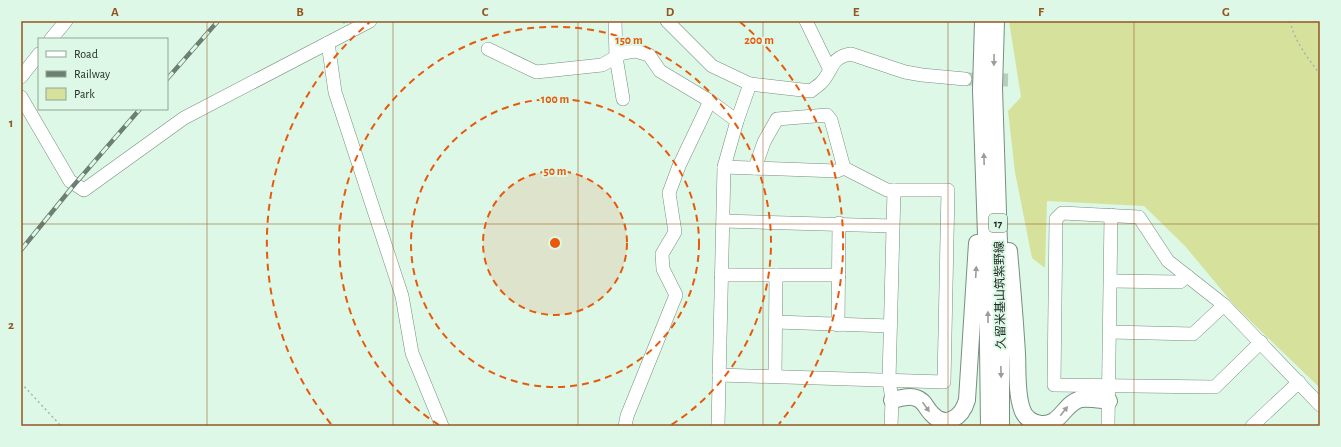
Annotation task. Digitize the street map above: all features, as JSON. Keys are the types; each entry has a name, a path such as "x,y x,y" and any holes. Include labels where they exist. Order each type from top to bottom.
{"main road":[{"name":"久留米基山筑紫野線","path":"983,21 981,90 1001,305 1001,426"},
{"name":"久留米基山筑紫野線","path":"989,426 991,186 996,21"},
{"path":"991,186 1005,220 1014,299 1020,398 1024,414 1030,420 1043,424 1057,421 1065,409 1081,400 1109,393"},
{"path":"892,400 915,397 921,400 935,417 946,421 957,418 964,410 967,400 978,230 991,186"}],"street":[{"path":"52,38 66,21"},
{"path":"21,97 70,181 84,190 184,118 370,21"},
{"path":"615,21 616,58 623,99"},
{"path":"667,21 712,66 750,84 811,91 821,83 829,68 838,59 844,55 851,54 905,72 922,76 965,79"},
{"path":"806,21 829,68"},
{"path":"328,43 335,92 402,296 412,352 442,426"},
{"path":"488,49 536,72 602,65 623,53 635,51 649,55 660,71 710,100 737,121"},
{"path":"22,73 38,55"},
{"path":"718,426 718,375 724,221 724,168 737,121 750,84"},
{"path":"625,426 627,416 676,295 663,269 662,254 675,232 669,193 679,166 710,100"},
{"path":"755,168 764,142 778,119 826,115 831,120 844,168"},
{"path":"718,375 944,382 948,190 887,190 844,168 836,170 724,168"},
{"path":"891,426 892,400 889,380 894,190"},
{"path":"1261,342 1215,387 1109,393 1054,386 1056,219 1062,213 1139,217 1168,260 1224,305 1261,342 1320,405"},
{"path":"1108,426 1111,281 1110,215"},
{"path":"724,221 839,223 892,226"},
{"path":"838,325 839,223"},
{"path":"721,275 838,275"},
{"path":"775,376 776,275"},
{"path":"1111,281 1180,282 1187,276"},
{"path":"1110,332 1193,334 1224,305"},
{"path":"776,322 890,326"},
{"path":"1257,424 1299,382"}],"path":[{"path":"1290,21 1294,37 1301,50 1320,74"},
{"path":"21,383 61,426"}],"green space":[{"path":"1009,21 1320,21 1320,388 1235,306 1185,246 1144,206 1047,201 1045,268 1032,258 1015,172 1008,111 1021,97"}],"tunnel":[{"path":"965,79 1008,80"}],"railway":[{"path":"168,78 218,21"},
{"path":"21,250 74,185 139,110"}]}
